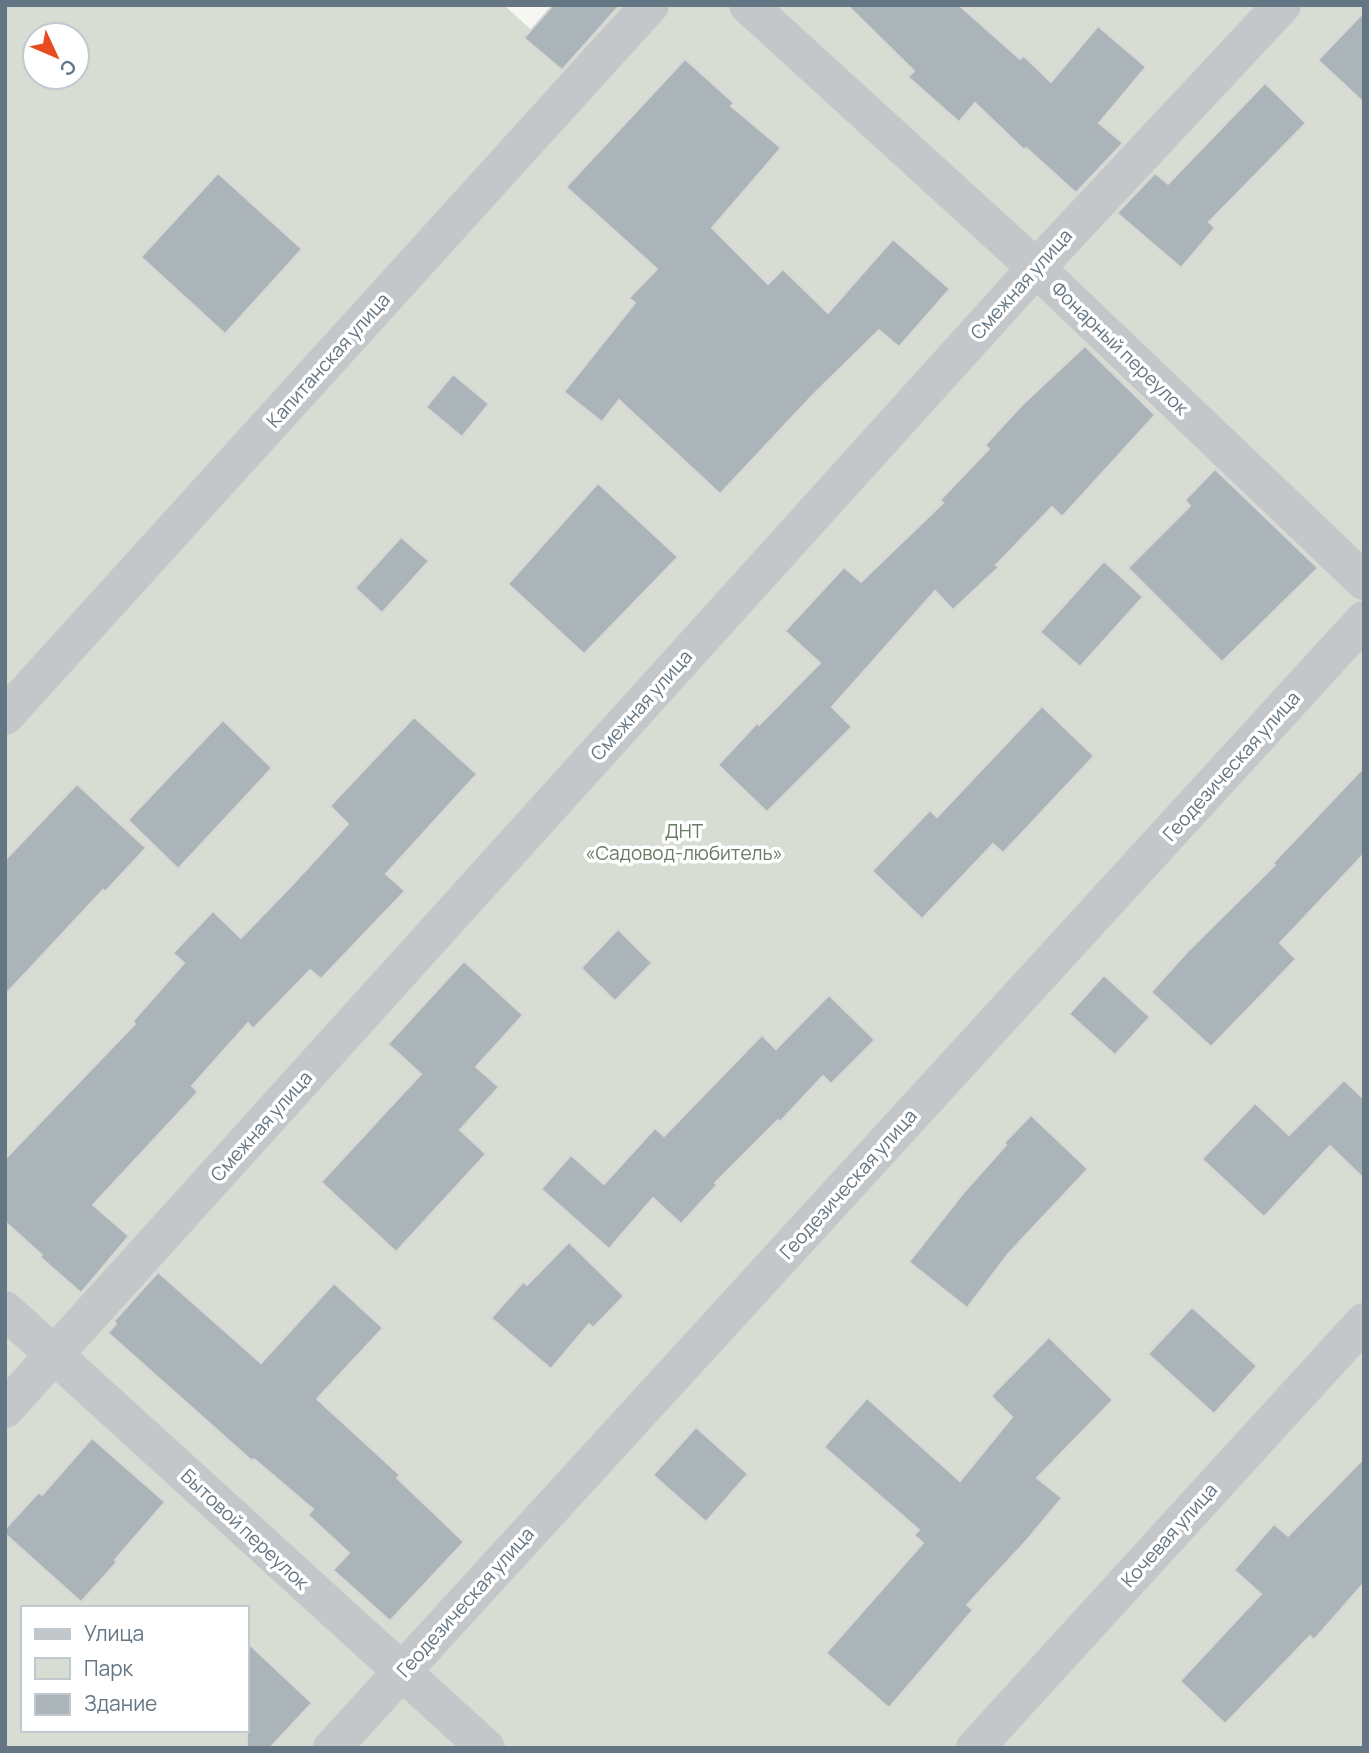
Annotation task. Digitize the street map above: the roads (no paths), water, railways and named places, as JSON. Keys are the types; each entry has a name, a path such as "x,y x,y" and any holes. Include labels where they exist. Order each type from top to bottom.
{"street":[{"name":"Капитанская улица","path":"5,716 650,5"},
{"name":"Фонарный переулок","path":"748,5 1036,268 1364,581"},
{"name":"Смежная улица","path":"5,1409 1036,268 1282,5"},
{"name":"Геодезическая улица","path":"332,1748 1364,620"},
{"name":"Бытовой переулок","path":"5,1310 486,1748"},
{"name":"Кочевая улица","path":"975,1748 1364,1322"}],"park label":[{"name":"ДНТ «Садовод-любитель»","path":"684,842"}]}
